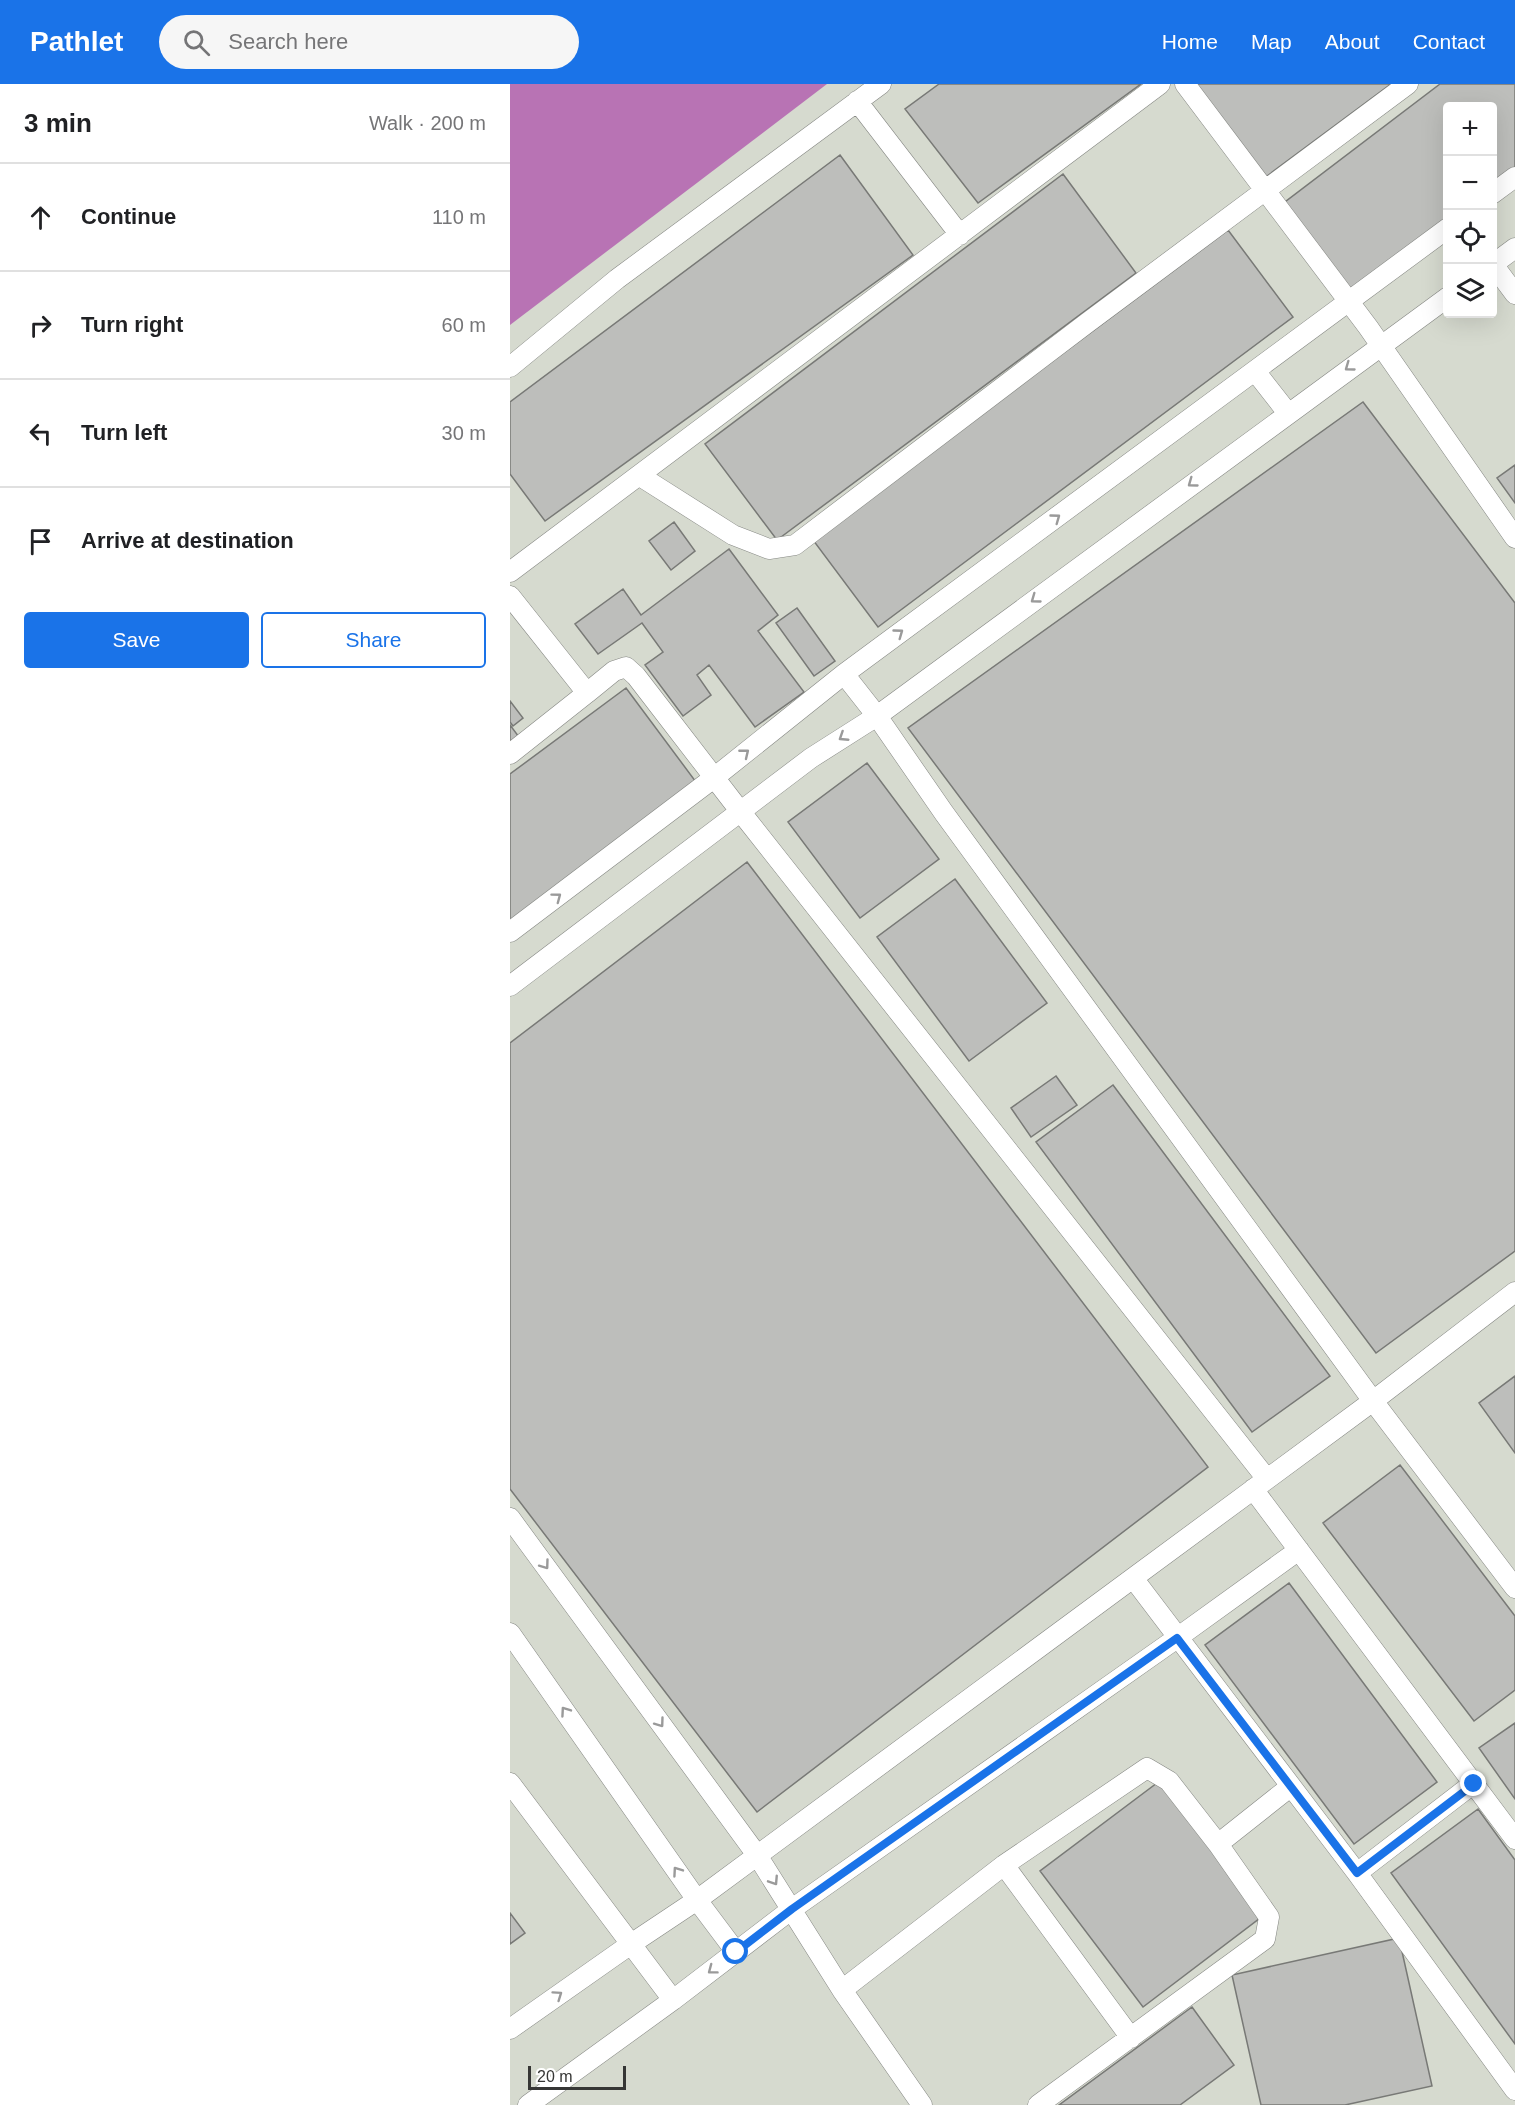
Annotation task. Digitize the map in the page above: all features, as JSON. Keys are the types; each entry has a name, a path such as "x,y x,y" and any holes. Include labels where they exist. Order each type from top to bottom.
{"lane":[{"path":"510,367 617,279 881,84"},
{"path":"510,572 1160,84"},
{"path":"1185,84 1380,344 1515,538"},
{"path":"640,476 733,535 769,549 795,545 1408,84"},
{"path":"857,101 960,235"},
{"path":"1497,190 1515,177"},
{"path":"510,932 716,777 844,674 1259,375 1348,303 1443,232"},
{"path":"1497,261 1515,248"},
{"path":"1497,269 1515,294"},
{"path":"510,986 811,758 877,716 1284,408 1443,300"},
{"path":"1259,375 1284,408"},
{"path":"510,596 587,693"},
{"path":"510,754 614,671 626,667 636,676 1260,1484 1299,1550 1515,1839"},
{"path":"844,674 877,716 944,813 1373,1401 1515,1587"},
{"path":"510,2029 697,1900 1373,1401 1515,1292"},
{"path":"510,1518 757,1855 842,1990 922,2105"},
{"path":"528,2105 673,2000 792,1909 1299,1550"},
{"path":"1132,1578 1357,1873 1515,2090"},
{"path":"510,1633 736,1952"},
{"path":"842,1990 1004,1865 1146,1768 1169,1781 1269,1917 1265,1939 1038,2105"},
{"path":"510,1783 673,2000"},
{"path":"1357,1873 1474,1784"},
{"path":"1218,1845 1290,1786"},
{"path":"1004,1865 1131,2038"}],"shaded area":[{"path":"510,84 1515,84 1515,2105 510,2105"},
{"path":"510,84 827,84 510,325"}],"building":[{"path":"939,84 1141,84 978,203 905,109"},
{"path":"1193,84 1391,84 1263,179"},
{"path":"1440,84 1515,84 1515,168 1497,181 1497,102 1443,102 1443,223 1348,294 1281,205"},
{"path":"840,155 913,255 545,521 510,474 510,402"},
{"path":"1063,174 1136,273 777,540 705,444"},
{"path":"1228,230 1293,317 878,627 813,540"},
{"path":"1363,402 1515,603 1515,1251 1376,1353 908,728"},
{"path":"1515,465 1515,503 1497,478"},
{"path":"674,522 695,551 671,570 649,541"},
{"path":"729,549 778,615 758,631 804,692 755,727 709,665 697,675 711,695 683,716 645,665 663,652 642,623 598,654 575,624 623,589 641,615"},
{"path":"797,608 835,661 814,676 776,623"},
{"path":"626,688 696,782 510,921 510,774"},
{"path":"510,701 523,718 513,726 510,722"},
{"path":"510,725 519,737 510,744"},
{"path":"867,763 939,859 860,918 788,822"},
{"path":"747,862 1208,1467 757,1812 510,1489 510,1043"},
{"path":"955,879 1047,1003 969,1061 877,937"},
{"path":"1056,1076 1077,1105 1031,1137 1011,1108"},
{"path":"1113,1085 1330,1376 1252,1432 1036,1142"},
{"path":"1515,1376 1515,1453 1479,1403"},
{"path":"1400,1465 1515,1616 1515,1690 1474,1721 1323,1523"},
{"path":"1289,1583 1437,1782 1354,1844 1205,1645"},
{"path":"1515,1723 1515,1799 1479,1748"},
{"path":"1161,1780 1264,1915 1143,2007 1040,1871"},
{"path":"1478,1809 1515,1860 1515,2044 1391,1873"},
{"path":"510,1913 525,1933 510,1944"},
{"path":"1399,1938 1432,2086 1345,2105 1261,2105 1232,1975"},
{"path":"1192,2007 1234,2065 1180,2105 1059,2105"}],"route":[{"path":"736,1952 792,1909 1177,1638 1357,1873 1474,1784"}]}
